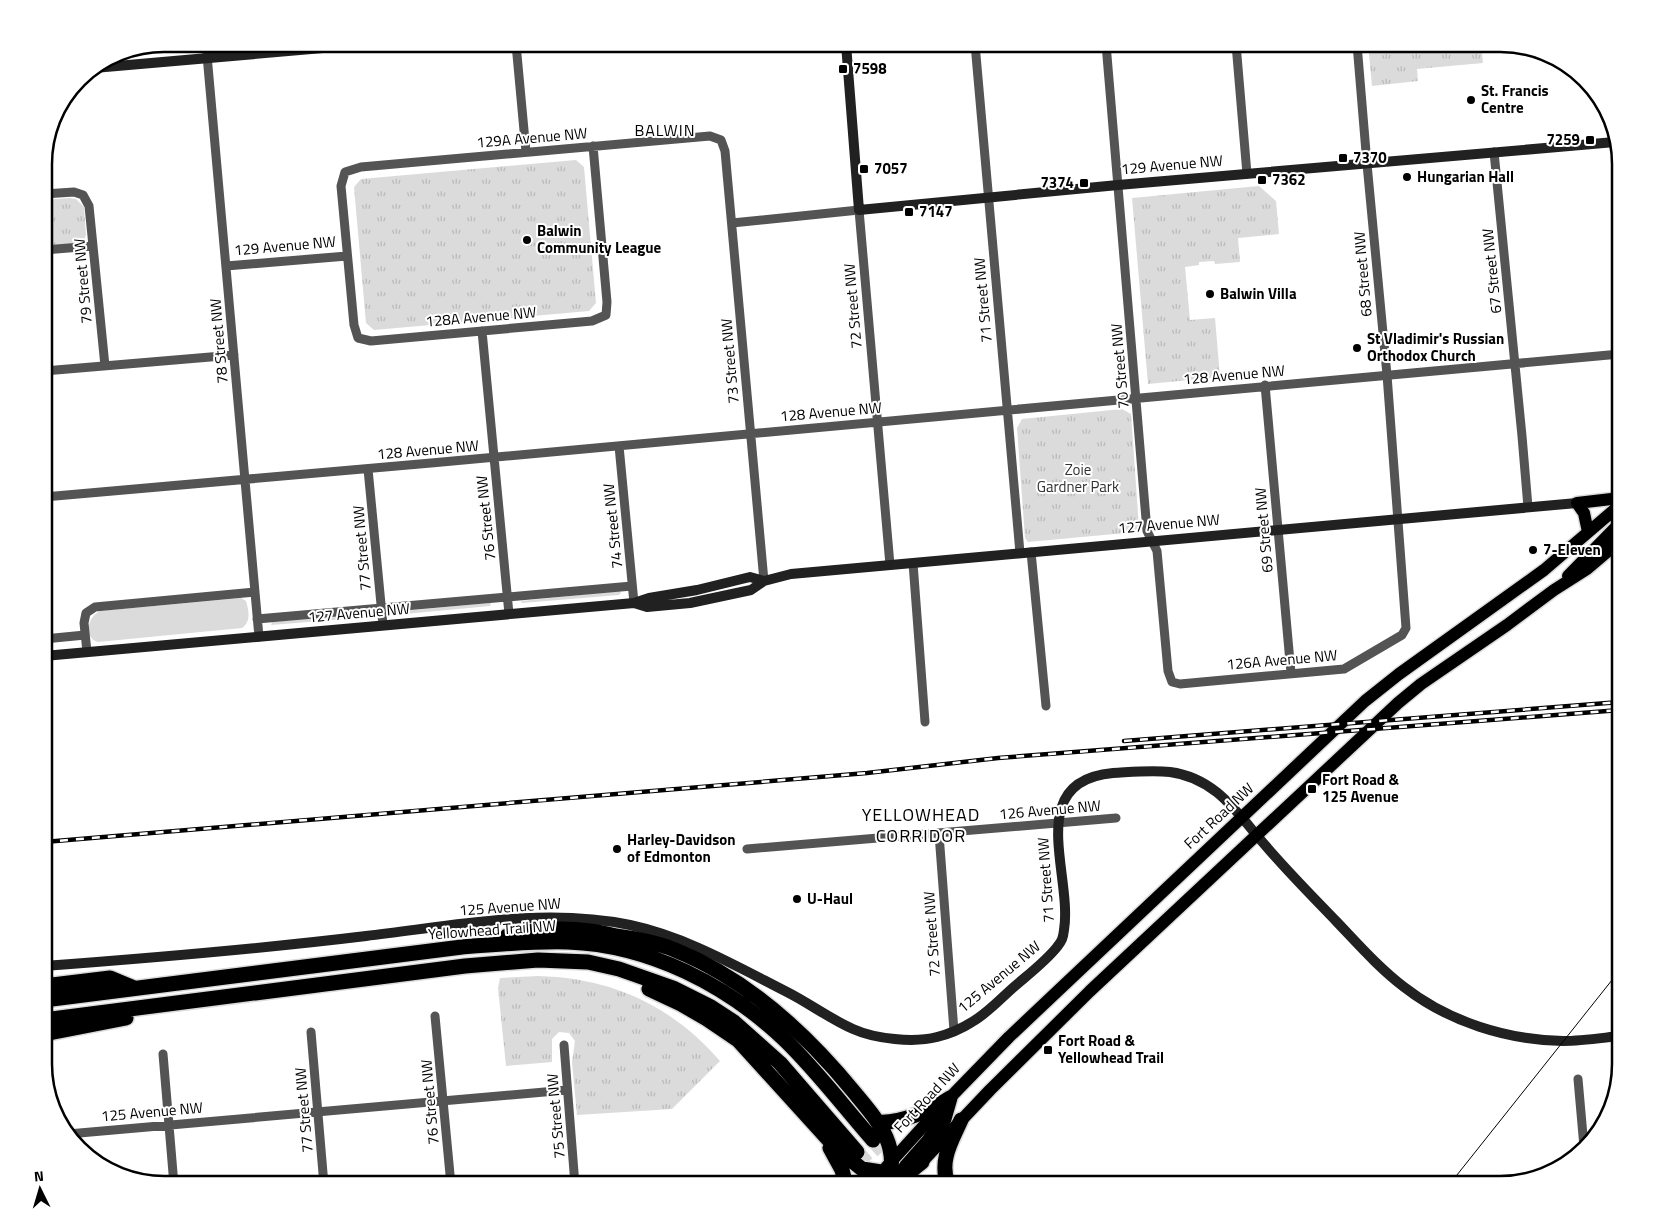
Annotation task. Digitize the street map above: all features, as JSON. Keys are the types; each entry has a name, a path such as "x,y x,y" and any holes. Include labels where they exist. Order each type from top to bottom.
{"highway":[{"path":"462,947 526,931 561,929 591,931 633,938 673,949 714,967 779,1013 809,1040 878,1122 891,1150 893,1176"},
{"name":"Yellowhead Trail NW","path":"53,999 462,947 523,942 570,942 598,945 647,956 700,978 747,1007 787,1042 873,1140"},
{"path":"53,1019 465,966 538,960 588,962 628,972 673,988 711,1007 734,1022 760,1043 786,1070 857,1152"},
{"path":"465,966 587,972 630,982 658,992 707,1019 738,1040 837,1149 862,1169 886,1176"},
{"path":"53,985 110,978 135,989"},
{"path":"53,1032 258,993"},
{"path":"878,1122 896,1121 940,1105 950,1098"},
{"path":"895,1176 928,1142 944,1119 950,1098"},
{"path":"946,1176 944,1160 947,1148 961,1120"},
{"path":"837,1149 855,1157 871,1151 878,1142 878,1122"},
{"path":"820,1132 844,1176"},
{"path":"897,1176 913,1169 922,1162"}],"main road":[{"path":"1577,503 1612,500"},
{"path":"1577,503 1584,513 1588,532"},
{"name":"Fort Road NW","path":"950,1098 1020,1026 1372,695 1544,570 1612,512"},
{"path":"1554,590 1612,531"},
{"path":"922,1162 961,1120 1102,979 1398,703 1421,684 1554,590 1612,553"}],"street":[{"name":"72 Street NW","path":"847,52 890,565"},
{"name":"71 Street NW","path":"976,52 1020,553"},
{"name":"70 Street NW","path":"1107,52 1147,531 1157,551 1168,671 1172,682"},
{"path":"1237,52 1247,174"},
{"name":"68 Street NW","path":"1359,52 1407,621"},
{"name":"78 Street NW","path":"207,53 259,637"},
{"path":"112,66 266,53"},
{"path":"517,53 526,152"},
{"name":"129A Avenue NW","path":"347,256 341,186 345,172 361,167 710,136 721,140"},
{"name":"73 Street NW","path":"721,140 725,151 764,581"},
{"name":"129 Avenue NW","path":"732,223 1118,185 1609,142"},
{"name":"128A Avenue NW","path":"347,256 354,325 358,338 371,341 592,321 606,315 607,302 593,146"},
{"name":"67 Street NW","path":"1494,152 1528,507"},
{"name":"79 Street NW","path":"53,193 74,192 83,195 89,206 104,366"},
{"path":"53,249 93,246"},
{"name":"129 Avenue NW","path":"226,266 347,256"},
{"name":"76 Street NW","path":"482,331 509,614"},
{"path":"53,371 234,355"},
{"name":"128 Avenue NW","path":"53,496 494,458 1612,355"},
{"name":"69 Street NW","path":"1265,386 1291,673"},
{"name":"74 Street NW","path":"619,446 634,603"},
{"name":"77 Street NW","path":"368,469 383,625"},
{"name":"127 Avenue NW","path":"53,655 634,603 647,607 690,603 751,590 764,581 791,574 1577,503"},
{"path":"1031,552 1046,706"},
{"path":"913,563 925,722"},
{"name":"127 Avenue NW","path":"258,619 632,586"},
{"path":"87,652 84,623 86,613 95,607 254,592"},
{"name":"126A Avenue NW","path":"1172,682 1180,684 1344,669 1402,636 1407,621"},
{"path":"53,638 85,635"},
{"path":"1058,823 1062,803 1073,788 1097,776 1152,771 1182,774 1201,781 1223,796 1266,846 1376,963 1409,991 1435,1007 1460,1019 1484,1028 1526,1038 1564,1041 1612,1037"},
{"name":"126 Avenue NW","path":"747,849 1116,818"},
{"name":"71 Street NW","path":"1058,823 1065,918 1064,934"},
{"name":"72 Street NW","path":"939,834 954,1031"},
{"name":"125 Avenue NW","path":"53,965 274,947 505,920 555,917 609,922 659,933 704,950 796,997 856,1031 882,1037 919,1040 954,1031 980,1017 1055,949 1061,942 1064,934"},
{"name":"76 Street NW","path":"436,1016 450,1176"},
{"name":"77 Street NW","path":"311,1032 323,1176"},
{"name":"75 Street NW","path":"564,1045 575,1176"},
{"path":"163,1054 173,1176"},
{"path":"1578,1079 1583,1139"},
{"name":"125 Avenue NW","path":"76,1133 568,1090"}],"green space":[{"path":"1369,52 1482,52 1483,63 1417,69 1418,81 1372,86"},
{"path":"576,160 584,167 596,303 589,311 374,330 366,323 354,187 361,179"},
{"path":"1259,186 1276,201 1279,234 1238,238 1240,262 1215,264 1214,261 1199,262 1199,265 1185,267 1190,320 1215,318 1220,377 1148,384 1132,198"},
{"path":"53,199 76,199 84,207 86,235 80,243 53,245"},
{"name":"Zoie Gardner Park","path":"1122,409 1131,414 1139,528 1136,532 1028,542 1025,538 1017,428 1022,419"},
{"path":"620,591 619,595 522,603 521,601"},
{"path":"241,598 246,601 248,612 247,623 242,628 98,642 88,632 92,618 100,611"},
{"path":"491,603 490,606 394,615 392,612"},
{"path":"370,614 369,617 271,625 272,622"},
{"path":"538,976 591,982 638,998 681,1024 720,1061 672,1109 577,1115 572,1062 575,1041 569,1033 559,1032 552,1039 552,1062 506,1066 498,988 500,978"}],"tunnel":[{"path":"873,1140 905,1176"},
{"path":"857,1152 878,1176"}],"tram line":[{"path":"1456,1176 1612,980"}],"railway":[{"path":"1124,741 1612,703"},
{"path":"53,841 867,773 998,758 1612,711"}],"place":[{"name":"7598","path":"843,69"},
{"name":"St. Francis Centre","path":"1471,100"},
{"name":"7259","path":"1590,140"},
{"name":"7370","path":"1343,158"},
{"name":"7057","path":"864,169"},
{"name":"Hungarian Hall","path":"1407,177"},
{"name":"7362","path":"1262,180"},
{"name":"7374","path":"1084,183"},
{"name":"7147","path":"909,212"},
{"name":"Balwin Community League","path":"527,240"},
{"name":"Balwin Villa","path":"1210,294"},
{"name":"St Vladimir's Russian Orthodox Church","path":"1357,348"},
{"name":"7-Eleven","path":"1533,550"},
{"name":"Fort Road & 125 Avenue","path":"1312,789"},
{"name":"Harley-Davidson of Edmonton","path":"617,849"},
{"name":"U-Haul","path":"797,899"},
{"name":"Fort Road & Yellowhead Trail","path":"1048,1050"}],"district":[{"name":"BALWIN","path":"665,130"},
{"name":"YELLOWHEAD CORRIDOR","path":"921,825"}]}
